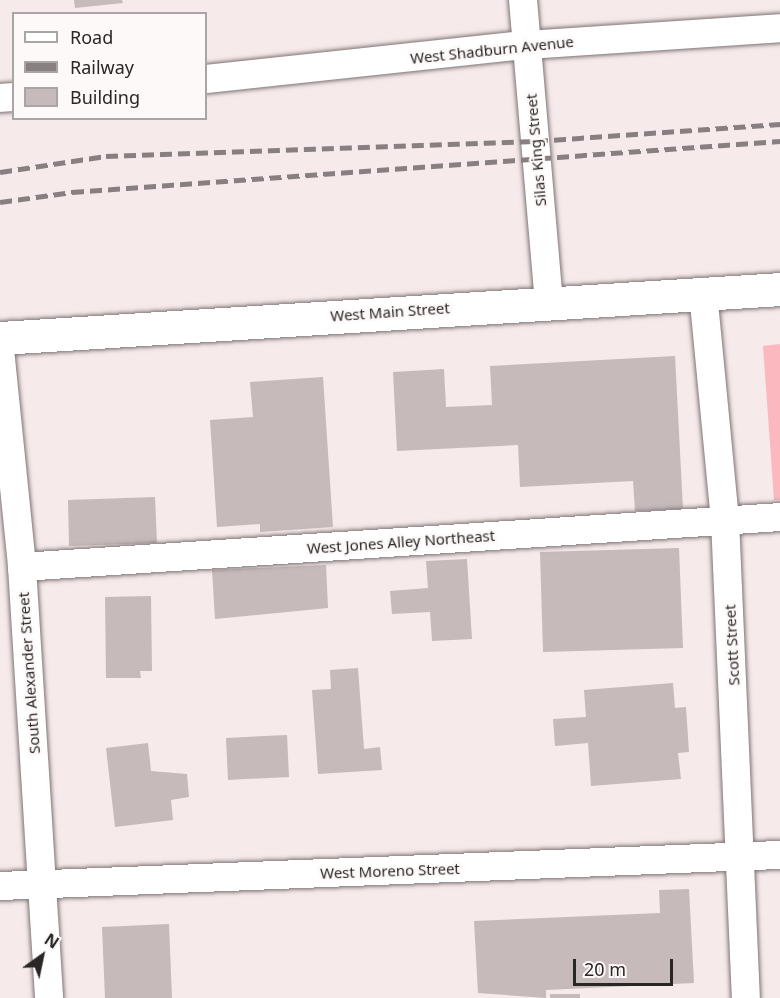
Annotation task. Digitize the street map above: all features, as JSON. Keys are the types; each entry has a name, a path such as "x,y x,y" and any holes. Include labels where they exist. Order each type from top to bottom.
{"street":[{"name":"Silas King Street","path":"523,0 549,301"},
{"name":"West Shadburn Avenue","path":"207,79 526,45 780,28"},
{"name":"West Main Street","path":"0,338 549,301 780,289"},
{"name":"Scott Street","path":"703,292 725,520 744,860 746,998"},
{"name":"South Alexander Street","path":"0,349 22,567 49,998"},
{"name":"West Jones Alley Northeast","path":"22,567 780,517"},
{"name":"West Moreno Street","path":"0,886 744,860 780,855"}],"shaded area":[{"path":"780,344 780,500 774,500 763,346"}],"building":[{"path":"74,0 122,0 123,3 75,8"},
{"path":"675,356 683,509 635,511 633,481 520,487 518,445 397,451 393,372 444,369 446,407 492,405 490,366"},
{"path":"323,377 333,527 260,532 260,524 217,527 210,420 253,417 250,382"},
{"path":"155,497 157,543 69,546 68,500"},
{"path":"679,548 683,648 543,652 540,552"},
{"path":"467,559 472,639 432,641 430,612 392,614 390,591 428,588 426,561"},
{"path":"326,565 328,608 215,619 212,570"},
{"path":"151,596 152,671 140,671 141,678 106,678 105,597"},
{"path":"358,668 364,749 380,747 382,770 318,774 312,690 331,689 330,670"},
{"path":"673,683 675,708 686,707 689,752 678,753 681,779 591,786 588,743 555,746 553,719 586,717 584,690"},
{"path":"287,735 289,777 228,780 226,738"},
{"path":"148,743 151,771 187,774 189,797 171,800 173,820 115,827 106,748"},
{"path":"689,889 694,983 546,990 546,998 478,993 474,921 660,913 659,890"},
{"path":"169,924 172,998 105,998 102,927"},
{"path":"550,994 580,994 580,998 550,998"}],"railway":[{"path":"0,172 106,156 536,141 780,124"},
{"path":"0,202 72,192 780,141"}]}
